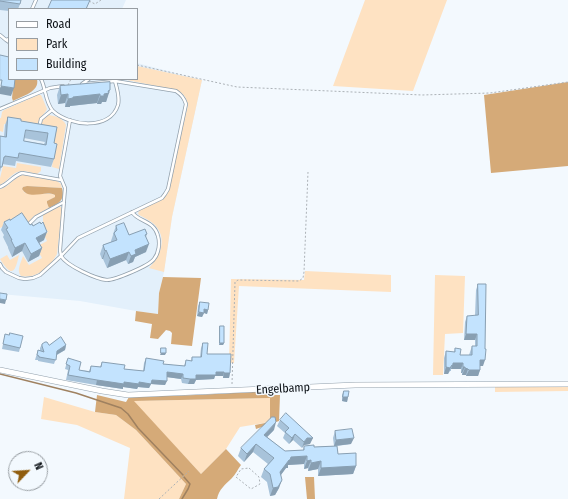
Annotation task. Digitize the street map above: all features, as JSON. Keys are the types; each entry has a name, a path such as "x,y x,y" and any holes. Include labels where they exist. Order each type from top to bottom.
{"street":[{"name":"Engelbamp","path":"0,370 128,395 355,385 568,384"}],"lane":[{"path":"0,35 7,39"},
{"path":"41,80 45,95 52,110 70,120 86,124 95,124 103,121 110,117 115,111 119,96 115,81"},
{"path":"0,264 6,272 18,278 26,279 40,275 78,238 162,198 168,189 186,104 181,94 176,91 115,81 81,84 87,80"},
{"path":"0,109 44,90 68,86"},
{"path":"38,131 41,118 52,110"},
{"path":"70,120 60,176 66,188 60,250 61,256 69,264 99,279 114,279 148,264 154,260 157,254 159,248 158,235 151,224 135,216 132,212"},
{"path":"0,187 5,185 16,175 22,173 61,180"},
{"path":"27,227 36,217 64,202"}],"path":[{"path":"86,0 95,4 101,0"},
{"path":"138,65 237,87 422,95 490,93 568,82"},
{"path":"68,86 71,80"},
{"path":"232,391 234,282 238,280 299,281 303,278 308,172"},
{"path":"249,468 259,476 260,484 251,489 236,477 242,469 249,468"},
{"path":"159,499 189,471"}],"shaded area":[{"path":"0,0 126,0 122,8 8,8 8,80 138,80 138,63 202,80 172,217 164,272 159,293 158,314 80,301 0,294"},
{"path":"14,80 37,80 36,87 30,93 13,101"},
{"path":"568,82 568,166 491,173 484,95"},
{"path":"23,187 62,188 63,196 58,203 49,208 47,201 55,197 55,195 29,194 22,189"},
{"path":"163,277 201,278 192,346 171,344 172,333 166,330 158,339 150,338 152,324 135,321 136,311 158,314 159,293"},
{"path":"271,391 272,395 280,395 279,421 256,429 255,425 270,422 270,398 134,401 201,474 226,449 241,465 233,477 221,490 217,499 179,499 186,484 136,430 116,415 95,412 97,395 126,402 129,397"},
{"path":"305,477 314,477 315,499 307,499"}],"green space":[{"path":"365,0 447,0 413,91 333,86"},
{"path":"138,66 202,80 172,217 164,272 149,268 156,259 161,248 162,242 159,230 155,225 138,213 140,210 163,199 167,194 188,105 181,92 127,80 138,80"},
{"path":"41,95 47,109 39,120 36,131 19,126 4,124 3,132 0,131 0,118 4,110"},
{"path":"49,115 61,119 66,125 59,169 52,167 54,152 40,132 43,120"},
{"path":"17,163 41,167 41,171 37,174 23,171 17,172 0,185 3,166 16,168"},
{"path":"23,175 57,181 61,184 62,188 23,187 22,189 25,193 52,194 55,195 55,197 47,201 49,208 34,216 28,223 17,217 13,218 13,220 9,222 7,220 3,223 4,226 0,228 0,189"},
{"path":"58,206 61,207 62,210 57,254 51,263 38,274 32,276 21,276 19,269 23,256 29,265 42,258 36,247 47,241 44,235 48,232 43,224 43,214"},
{"path":"7,255 10,260 19,255 16,266 12,271 7,269 0,259"},
{"path":"305,271 391,275 391,292 239,286 234,363 229,363 231,279 304,280"},
{"path":"435,275 465,276 463,333 445,334 443,375 433,375"},
{"path":"495,386 568,386 568,391 495,392"},
{"path":"44,397 95,412 116,415 136,430 186,484 179,499 124,499 130,448 77,425 41,419"},
{"path":"270,398 270,422 240,427 226,449 201,474 133,401"}],"building":[{"path":"0,0 21,0 20,4"},
{"path":"52,0 90,0 86,8 48,8"},
{"path":"0,55 8,57 8,80 15,80 14,88 1,86 2,80 0,80"},
{"path":"110,82 109,93 104,94 104,96 100,96 100,94 73,97 68,99 68,94 61,95 60,86"},
{"path":"8,117 21,119 21,121 57,127 54,143 57,144 54,159 19,153 18,158 5,156 2,167 0,167 0,136 6,137","holes":["26,130 48,133 46,145 24,141"]},
{"path":"22,213 30,225 32,224 33,226 43,222 47,232 36,238 42,248 31,254 25,243 15,248 6,229 8,228 4,222"},
{"path":"124,223 129,235 145,229 147,234 145,235 149,244 135,250 136,254 131,256 129,252 110,259 103,245 117,240 114,233 117,230 116,226"},
{"path":"478,284 486,284 485,360 480,360 480,370 469,370 463,367 463,363 453,363 450,368 446,367 446,351 455,352 455,348 461,349 460,355 472,355 472,346 477,346 477,334 466,334 467,316 478,315"},
{"path":"0,293 7,294 6,300 0,299"},
{"path":"200,302 209,303 208,310 204,309 204,313 199,312"},
{"path":"220,326 224,326 224,343 220,343"},
{"path":"10,333 23,336 20,348 3,344 5,334 9,335"},
{"path":"61,337 66,345 57,351 56,360 39,357 37,355 38,350 44,352 42,344 47,342 49,345"},
{"path":"203,343 208,343 207,354 231,354 230,373 216,372 216,375 196,375 196,379 190,379 183,378 183,374 167,372 167,381 152,380 151,384 124,382 124,384 68,375 70,366 66,364 68,358 81,362 79,370 90,372 91,366 101,367 102,362 125,365 124,369 144,371 146,358 164,361 163,364 185,366 186,360 192,361 192,357 201,357"},
{"path":"161,348 166,348 166,353 161,353"},
{"path":"344,391 349,391 348,397 343,397"},
{"path":"286,413 313,438 307,438 304,442 295,434 292,438 285,432 289,428 280,420"},
{"path":"272,417 275,417 276,422 264,435 285,451 304,450 304,446 314,445 314,447 337,446 338,454 356,453 356,466 321,468 321,461 311,463 311,460 307,461 307,456 291,457 280,472 282,480 278,487 273,488 270,474 264,469 274,458 256,444 247,454 241,448"},
{"path":"352,429 354,438 336,440 335,431"}],"waterway":[{"path":"0,374 76,393 121,408 183,475"},
{"path":"182,499 190,484 184,477"}]}
